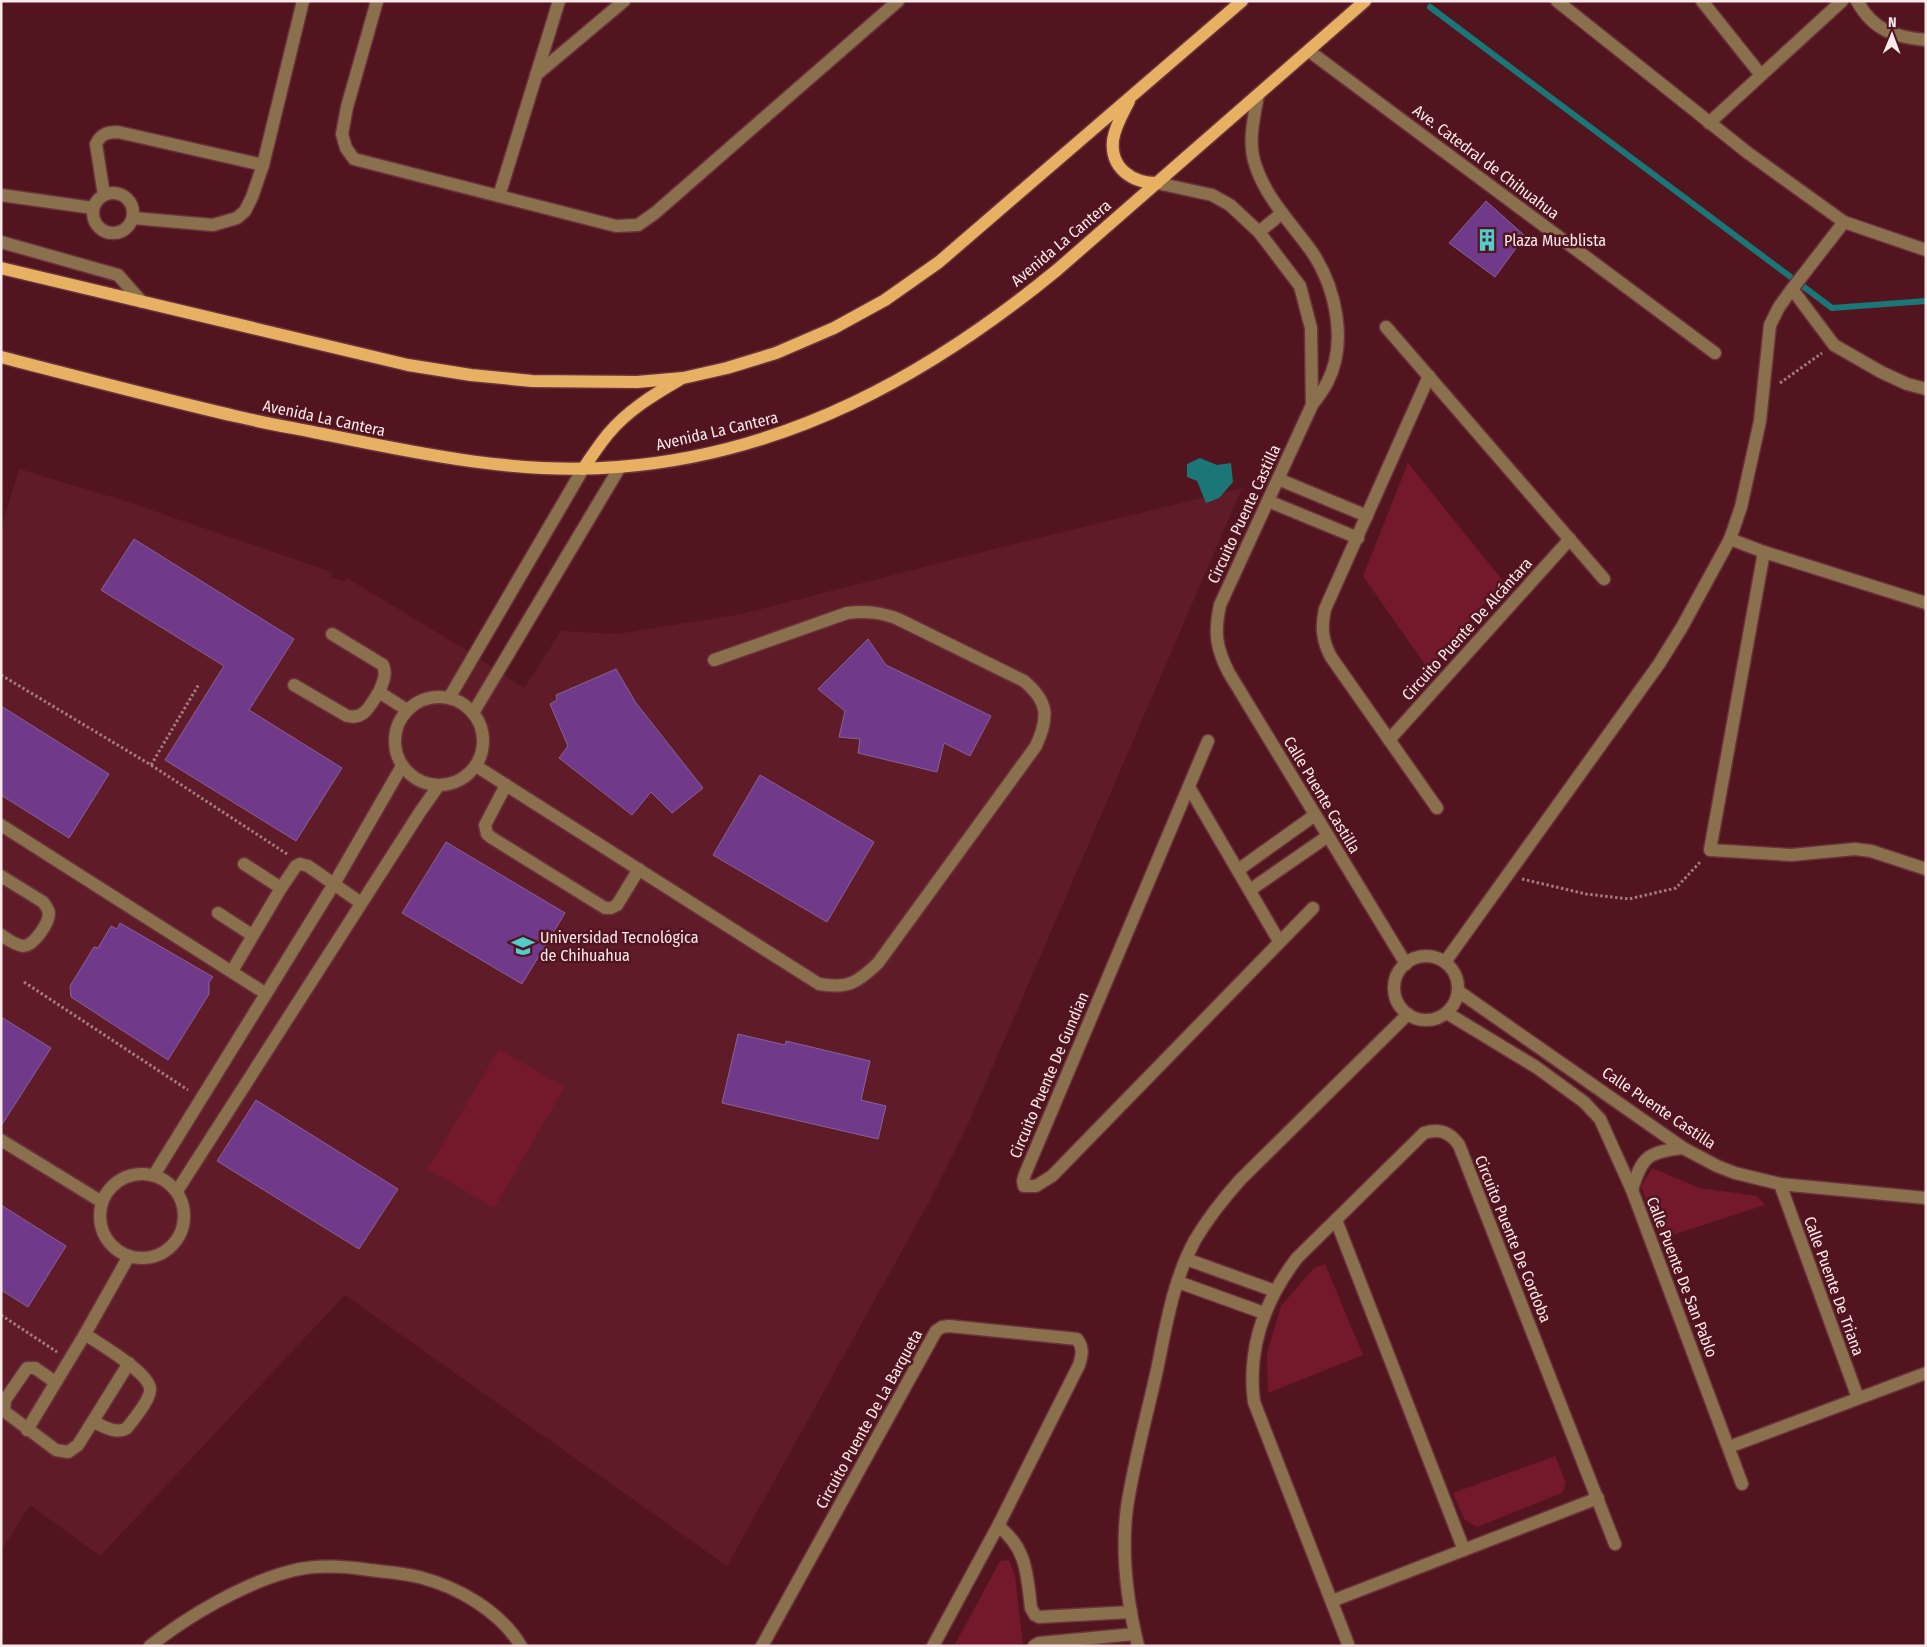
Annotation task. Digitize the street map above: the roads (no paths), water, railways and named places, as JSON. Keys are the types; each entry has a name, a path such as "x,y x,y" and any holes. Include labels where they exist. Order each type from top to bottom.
{"main road":[{"path":"1,268 408,365 471,376 532,381 637,382 683,378 727,368 776,353 834,328 885,300 939,262 1242,1"},
{"name":"Avenida La Cantera","path":"1,357 238,417 395,450 452,459 510,465 583,469 620,467 683,458 777,435 869,395 916,370 1015,304 1365,1"},
{"path":"1133,94 1115,132 1113,143 1115,155 1120,167 1129,176 1143,183 1157,182"},
{"path":"583,469 609,433 630,412 651,396 683,378"}],"street":[{"path":"133,218 213,224 237,218 245,211 263,165 303,1"},
{"path":"377,1 347,106 342,134 346,148 354,160 616,226 638,225 655,213 898,1"},
{"path":"499,196 559,1"},
{"path":"536,75 624,1"},
{"path":"1557,1 1709,123 1800,192 1844,222 1926,250"},
{"path":"1702,1 1761,75"},
{"path":"1709,123 1842,1"},
{"path":"1857,1 1865,15 1891,33 1926,40"},
{"name":"Ave. Catedral de Chihuahua","path":"1308,51 1715,353"},
{"name":"Circuito Puente Castilla","path":"1216,640 1216,624 1220,605 1312,405 1327,382 1334,361 1337,336 1336,315 1331,291 1324,273 1312,253 1264,187 1255,165 1251,134 1258,95"},
{"path":"104,195 96,144 103,134 110,132 118,132 263,165"},
{"name":"Circuito Puente Castilla","path":"1157,182 1212,194 1230,204 1259,232 1300,286 1311,328 1312,405"},
{"path":"113,193 122,195 129,201 133,209 133,218 129,226 122,232 113,234 97,226 93,217 93,208 97,200 104,195 113,193"},
{"path":"1,194 93,208"},
{"path":"1259,232 1282,213"},
{"path":"1445,962 1658,664 1682,627 1730,539 1741,507 1751,465 1763,395 1770,325 1779,307 1844,222"},
{"path":"1,242 118,275 142,302"},
{"path":"1792,289 1834,345 1881,372 1907,384 1926,389"},
{"path":"1386,327 1604,579"},
{"path":"1429,376 1325,609 1322,621 1322,635 1331,657 1437,808"},
{"path":"473,713 620,467"},
{"path":"449,698 583,469"},
{"path":"1278,478 1367,516"},
{"path":"1268,501 1358,538"},
{"name":"Circuito Puente De Alcántara","path":"1389,740 1570,539"},
{"path":"1730,539 1764,552 1926,603"},
{"path":"1764,552 1710,850 1791,855 1855,849 1872,851 1926,869"},
{"path":"476,766 819,984 835,987 848,985 861,979 878,963 1036,746 1046,719 1044,705 1037,692 1024,681 883,613 865,611 848,613 714,660"},
{"path":"294,685 347,716 353,718 364,714 379,692 385,679 383,665 332,634"},
{"name":"Calle Puente Castilla","path":"1216,640 1220,657 1229,673 1406,964"},
{"path":"379,692 407,710"},
{"path":"434,697 449,698 462,704 473,713 480,725 483,739 481,753 476,766 466,776 453,783 440,785 425,783 413,777 402,766 396,752 394,737 398,722 407,710 419,701 434,697"},
{"name":"Circuito Puente De Gundian","path":"1208,741 1025,1174 1024,1186 1036,1186 1052,1176 1313,908"},
{"path":"154,1175 334,884 402,766"},
{"path":"177,1192 361,903 424,806 440,785"},
{"path":"506,785 485,825 487,834 492,838 605,908 617,905 639,869"},
{"path":"1189,786 1279,941"},
{"path":"1238,870 1315,815"},
{"path":"1,825 265,993"},
{"path":"1250,890 1328,836"},
{"path":"244,864 281,888"},
{"path":"232,971 293,869 300,864 304,864 361,903"},
{"path":"1,876 43,902 48,908 49,914 47,921 33,942 28,945 18,945 1,935"},
{"path":"218,913 252,935"},
{"path":"1421,956 1438,958 1445,962 1456,975 1458,991 1456,999 1447,1013 1432,1020 1424,1020 1408,1014 1397,1002 1394,985 1396,977 1406,964 1421,956"},
{"name":"Calle Puente Castilla","path":"1458,991 1683,1148 1735,1173 1780,1184 1926,1198"},
{"path":"1447,1013 1536,1067 1546,1051"},
{"path":"1034,1646 1039,1644 1136,1640 1125,1558 1127,1507 1171,1308 1186,1259 1207,1222 1228,1193 1408,1014"},
{"name":"Calle Puente De San Pablo","path":"1536,1067 1584,1102 1600,1119 1632,1190 1742,1484"},
{"name":"Circuito Puente De Cordoba","path":"1348,1644 1254,1402 1252,1370 1254,1351 1264,1313 1275,1291 1298,1258 1424,1133 1439,1131 1446,1133 1454,1138 1459,1145 1615,1544"},
{"path":"1,1140 102,1202"},
{"path":"1632,1190 1639,1168 1646,1159 1664,1150 1683,1148"},
{"path":"141,1173 154,1175 167,1181 177,1192 183,1202 184,1225 180,1236 172,1246 158,1255 140,1258 129,1256 117,1250 107,1240 101,1228 100,1214 102,1202 108,1190 123,1178 141,1173"},
{"name":"Calle Puente De Triana","path":"1780,1184 1858,1398"},
{"path":"1336,1220 1464,1550"},
{"path":"26,1430 85,1334 129,1256"},
{"path":"1186,1259 1275,1291"},
{"path":"1178,1282 1264,1313"},
{"name":"Circuito Puente De La Barqueta","path":"762,1646 936,1331 942,1327 950,1326 1077,1339 1082,1345 1079,1365 998,1526 932,1646"},
{"path":"85,1334 130,1364 147,1382 150,1388 148,1398 123,1431 114,1430 93,1422"},
{"path":"55,1382 35,1368 27,1368 5,1400 4,1411 26,1430 56,1450 68,1452 78,1445 130,1364"},
{"path":"1729,1447 1926,1373"},
{"path":"1332,1601 1598,1498"},
{"path":"998,1526 1010,1535 1023,1557 1031,1608 1035,1615 1056,1616 1131,1612"},
{"path":"150,1646 166,1633 236,1592 292,1571 335,1566 420,1577 447,1587 475,1601 501,1620 521,1646"}],"water":[{"path":"1200,458 1217,465 1231,463 1233,482 1219,498 1206,503 1197,481 1187,477 1187,464"}],"waterway":[{"path":"1430,7 1832,308 1926,301"}],"place":[{"name":"Plaza Mueblista","path":"1487,240"},
{"name":"Universidad Tecnológica de Chihuahua","path":"523,946"}]}
